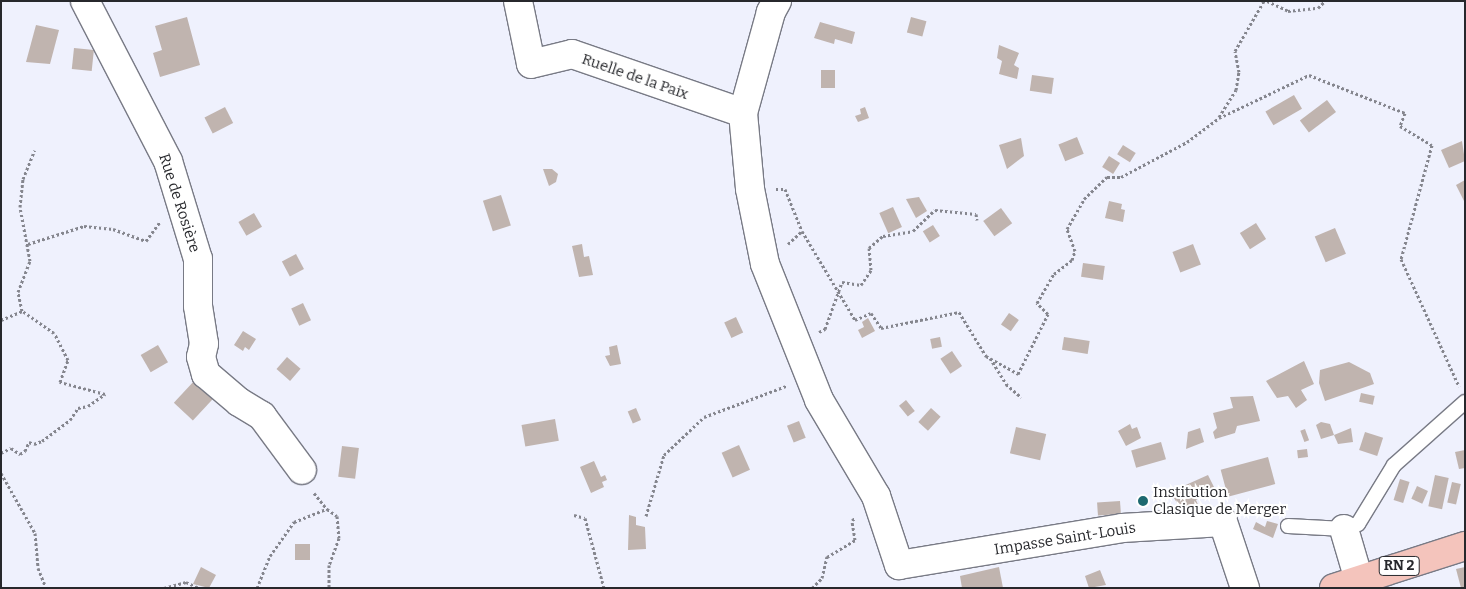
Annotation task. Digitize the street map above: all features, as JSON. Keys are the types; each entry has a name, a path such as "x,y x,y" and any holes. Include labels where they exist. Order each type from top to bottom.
{"main road":[{"name":"RN 2","path":"1347,584 1465,546"}],"street":[{"name":"Rue de Rosière","path":"85,1 168,161 198,259 198,306 204,344 201,357 206,374 239,402 262,416 302,470"},
{"name":"Ruelle de la Paix","path":"518,1 531,64 572,54 743,113"},
{"path":"777,1 771,12 743,113 750,189 765,264 820,400 880,507"},
{"name":"Impasse Saint-Louis","path":"880,507 899,565 1122,528 1223,522 1245,588"},
{"path":"1344,529 1347,584"}],"lane":[{"path":"1288,526 1344,529 1358,524 1394,465 1462,395"}],"path":[{"path":"1219,118 1236,90 1239,72 1234,51 1266,1 1288,12 1318,8 1325,1"},
{"path":"990,358 1018,374 1048,314 1036,303 1054,274 1072,260 1075,251 1067,229 1084,199 1107,177 1121,178 1187,142 1219,118 1309,75 1405,113 1400,126 1432,145 1401,259 1462,395"},
{"path":"1,453 11,448 20,454 25,451 29,442 34,444 42,441 70,420 78,408 88,406 105,394 60,382 68,360 54,332 22,311 18,292 30,261 20,208 23,179 35,150"},
{"path":"750,189 785,189 802,231 855,320 872,313 881,328 959,312 1006,384 1021,397"},
{"path":"28,244 84,226 113,229 146,241 160,223 181,207"},
{"path":"798,346 825,328 842,282 861,285 871,270 869,248 884,236 913,231 935,210 976,214 977,220"},
{"path":"1,320 22,311"},
{"path":"646,516 664,455 704,417 810,377"},
{"path":"302,470 326,509 337,516 339,538 329,565 328,588"},
{"path":"1,473 35,533 38,568 46,588"},
{"path":"812,588 822,578 827,557 855,540 852,520 880,507"},
{"path":"257,588 270,556 294,522 326,509"},
{"path":"574,516 585,518 604,588"},
{"path":"164,588 186,582 200,588"}],"building":[{"path":"187,17 200,65 160,77 153,53 162,50 155,26"},
{"path":"911,17 926,21 922,37 907,32"},
{"path":"820,22 855,32 852,44 835,39 834,44 814,38"},
{"path":"36,25 59,30 50,64 26,62"},
{"path":"999,45 1019,53 1014,65 1019,68 1017,79 999,74 1002,61 997,58"},
{"path":"74,48 94,50 92,71 72,69"},
{"path":"821,70 835,70 835,88 821,88"},
{"path":"1032,75 1054,78 1052,94 1030,91"},
{"path":"1294,95 1302,109 1273,125 1265,112"},
{"path":"1327,100 1336,112 1309,132 1300,120"},
{"path":"225,107 233,123 213,133 205,117"},
{"path":"865,107 869,118 858,122 855,116 861,114 860,109"},
{"path":"1077,137 1084,154 1065,161 1058,144"},
{"path":"1021,138 1024,156 1007,169 999,145"},
{"path":"1462,141 1465,161 1449,168 1441,150"},
{"path":"1123,145 1136,153 1130,162 1117,154"},
{"path":"1109,156 1120,163 1113,174 1102,167"},
{"path":"543,169 552,169 558,174 556,182 549,186"},
{"path":"1465,180 1465,203 1456,185"},
{"path":"501,195 511,225 493,231 483,201"},
{"path":"919,197 927,211 916,218 906,199"},
{"path":"1109,201 1122,204 1121,209 1125,210 1123,222 1105,218"},
{"path":"893,207 902,227 888,233 879,213"},
{"path":"1001,208 1012,223 994,236 983,221"},
{"path":"254,213 262,227 246,236 238,222"},
{"path":"1256,223 1266,239 1250,249 1240,233"},
{"path":"933,225 940,236 930,242 923,231"},
{"path":"1335,228 1346,254 1326,262 1315,237"},
{"path":"582,244 584,257 589,256 593,275 579,277 572,246"},
{"path":"1193,244 1201,265 1180,272 1172,252"},
{"path":"296,254 304,269 290,277 282,262"},
{"path":"1083,263 1105,266 1103,280 1081,277"},
{"path":"303,303 311,320 299,326 291,308"},
{"path":"1009,313 1019,320 1011,331 1001,324"},
{"path":"736,317 743,332 731,338 724,322"},
{"path":"868,318 875,331 862,338 858,330 864,327 862,322"},
{"path":"243,331 256,339 249,350 245,347 243,351 234,345"},
{"path":"940,337 942,347 932,349 930,339"},
{"path":"1064,337 1090,341 1088,354 1062,350"},
{"path":"158,345 168,362 151,372 141,355"},
{"path":"617,345 621,364 610,366 605,356 610,355 609,347"},
{"path":"952,351 962,366 950,374 940,359"},
{"path":"287,357 301,369 290,381 277,369"},
{"path":"1304,361 1314,384 1301,390 1307,400 1296,408 1288,396 1277,398 1266,381"},
{"path":"1349,362 1370,373 1374,384 1325,401 1319,383 1320,370"},
{"path":"195,380 214,398 193,420 174,403"},
{"path":"1361,393 1375,396 1373,405 1359,402"},
{"path":"1253,396 1260,421 1237,426 1235,433 1215,439 1213,432 1217,428 1213,413 1233,408 1230,397"},
{"path":"906,400 915,411 908,417 899,406"},
{"path":"636,408 641,420 633,423 628,412"},
{"path":"931,408 941,417 928,431 918,422"},
{"path":"555,419 559,441 525,447 522,425"},
{"path":"799,421 806,438 794,443 787,426"},
{"path":"1321,422 1330,424 1334,435 1321,439 1316,425"},
{"path":"1130,424 1132,429 1137,427 1141,438 1126,446 1118,431"},
{"path":"1016,427 1046,434 1040,460 1010,453"},
{"path":"1200,428 1204,442 1186,449 1188,432"},
{"path":"1351,428 1353,442 1338,444 1334,435"},
{"path":"1305,429 1309,440 1304,442 1300,431"},
{"path":"1365,432 1383,438 1377,456 1359,450"},
{"path":"1161,442 1166,459 1136,468 1131,451"},
{"path":"739,445 750,470 733,477 722,453"},
{"path":"342,446 359,448 355,479 338,477"},
{"path":"1307,449 1308,457 1298,458 1297,450"},
{"path":"1465,450 1465,468 1459,469 1455,452"},
{"path":"1268,457 1275,484 1228,497 1221,470"},
{"path":"594,461 601,477 605,475 607,480 602,482 604,487 591,493 580,467"},
{"path":"1208,475 1215,489 1196,500 1199,507 1181,509 1170,492"},
{"path":"1435,475 1449,478 1442,509 1428,506"},
{"path":"1400,479 1410,482 1403,503 1394,500"},
{"path":"1452,482 1461,484 1456,504 1447,502"},
{"path":"1417,486 1428,491 1422,504 1411,499"},
{"path":"1120,501 1121,514 1098,516 1097,503"},
{"path":"629,515 636,517 636,525 645,527 646,549 628,550"},
{"path":"1267,521 1278,524 1273,538 1253,529 1256,522 1265,527"},
{"path":"295,544 310,544 310,560 295,560"},
{"path":"201,567 216,575 209,588 193,584"},
{"path":"999,567 1003,588 962,588 960,576"},
{"path":"1465,567 1465,588 1461,588 1456,569"},
{"path":"1100,570 1106,585 1089,588 1085,576"}],"place":[{"name":"Institution Clasique de Merger","path":"1143,501"}]}
